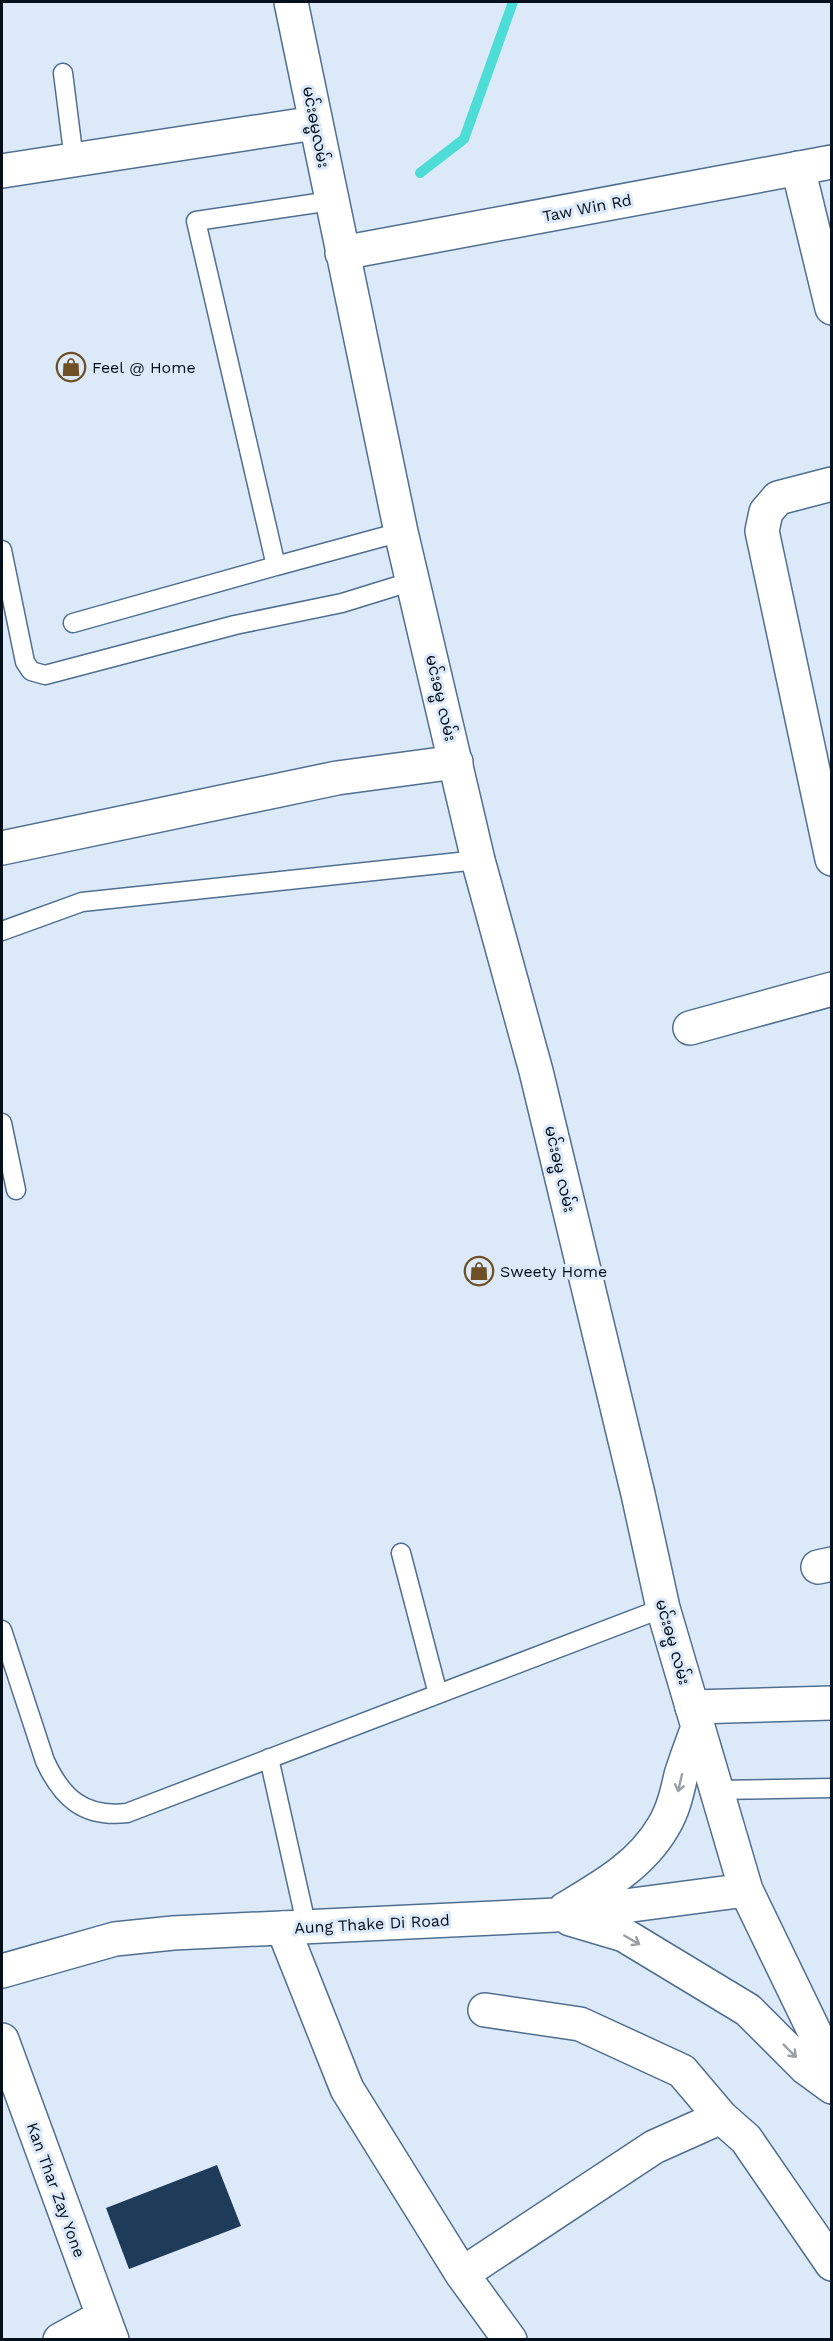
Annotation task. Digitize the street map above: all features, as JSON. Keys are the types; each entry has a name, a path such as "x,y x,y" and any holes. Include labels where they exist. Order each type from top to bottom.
{"main road":[{"name":"မင်းဓမ္မလမ်း","path":"291,2 342,253"},
{"path":"2,171 315,123"},
{"name":"Taw Win Rd","path":"342,253 831,162"},
{"path":"798,168 831,308"},
{"name":"မင်းဓမ္မ လမ်း","path":"342,253 401,532 478,860 539,1083 638,1494 663,1608 746,1890 831,2068"},
{"path":"831,484 778,498 766,512 762,531 831,859"},
{"path":"2,848 338,778 456,762"},
{"path":"690,1028 831,989"},
{"path":"556,1915 613,1880 643,1853 663,1827 676,1799 695,1717 831,1702"},
{"name":"Aung Thake Di Road","path":"2,1971 115,1940 173,1933 556,1915 746,1890"},
{"path":"556,1915 624,1935 748,2010 806,2068 831,2087"},
{"path":"295,1928 347,2089 462,2274 510,2340"},
{"path":"486,2010 579,2024 682,2071 721,2117 746,2139 831,2264"},
{"name":"Kan Thar Zay Yone","path":"2,2040 107,2328"},
{"path":"462,2274 654,2147 721,2117"},
{"path":"60,2340 107,2328"}],"lane":[{"path":"63,74 74,160"},
{"path":"276,566 196,221 332,201"},
{"path":"73,623 401,532"},
{"path":"2,550 25,662 31,671 45,675 235,625 342,603 412,581"},
{"path":"2,931 82,902 478,860"},
{"path":"2,1123 16,1190"},
{"path":"401,1553 438,1694"},
{"path":"2,1630 45,1761 54,1779 68,1797 86,1809 109,1815 127,1813 663,1608"},
{"path":"269,1758 295,1928"},
{"path":"716,1790 831,1788"}],"building":[{"path":"217,2165 241,2226 129,2269 106,2208"}],"waterway":[{"path":"420,173 464,139 513,2"}],"place":[{"name":"Feel @ Home","path":"71,367"},
{"name":"Sweety Home","path":"479,1271"}]}
